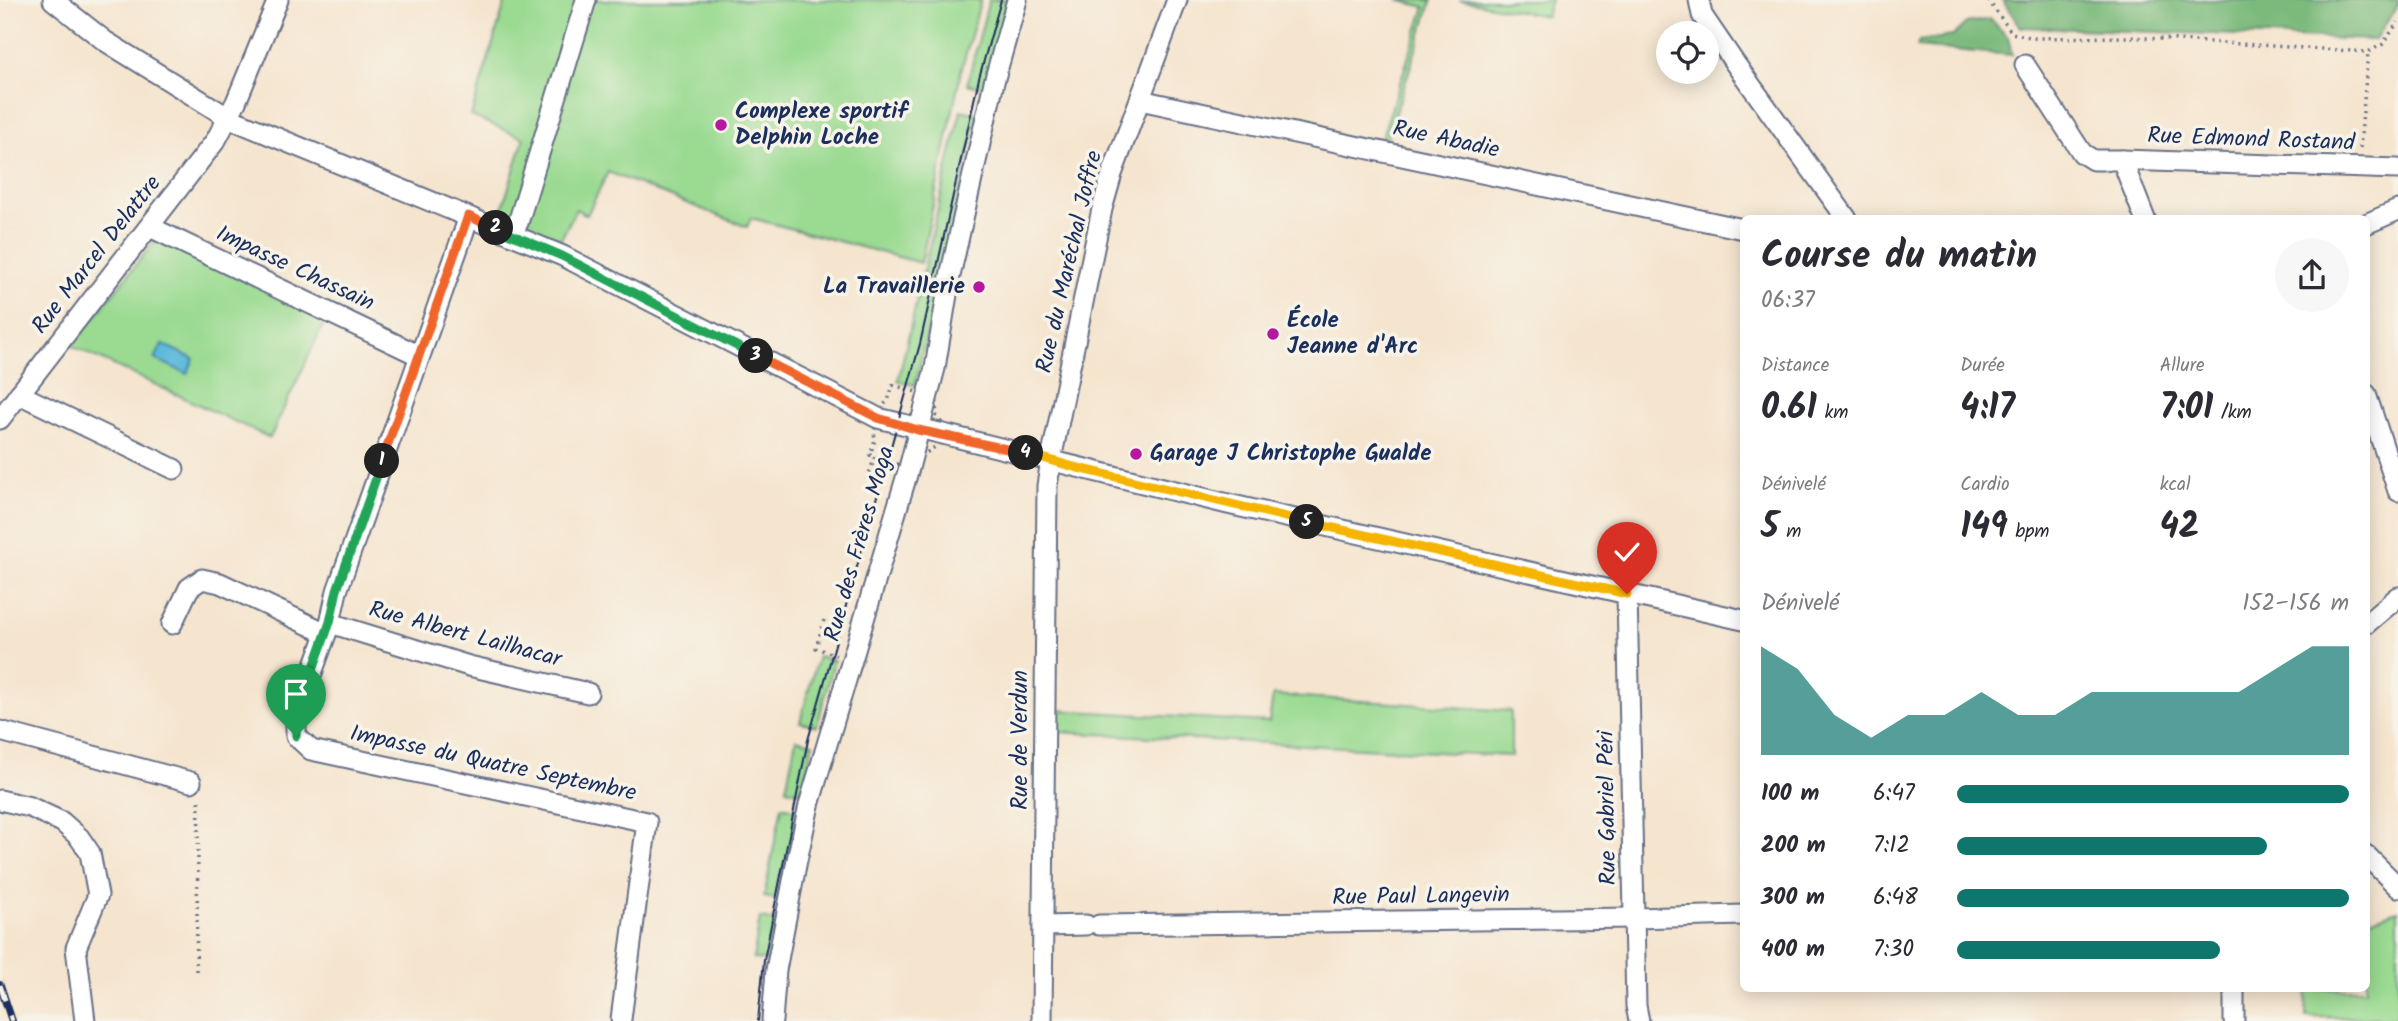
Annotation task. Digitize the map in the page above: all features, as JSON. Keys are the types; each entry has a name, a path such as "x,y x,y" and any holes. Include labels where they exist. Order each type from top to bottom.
{"street":[{"path":"53,0 106,41 229,118 562,256 872,415 918,430 1228,504 1740,619"},
{"name":"Rue Marcel Delattre","path":"0,419 216,140 229,118 278,0"},
{"path":"518,223 586,0"},
{"name":"Rue des Frères Moga","path":"772,1021 776,970 809,805 935,368 950,276 991,95 1017,0"},
{"name":"Rue du Maréchal Joffre","path":"1051,460 1102,209 1112,174 1177,0"},
{"path":"1699,0 1702,16 1844,215"},
{"path":"2025,65 2082,153 2093,160 2122,160"},
{"name":"Rue Abadie","path":"1140,100 1740,228"},
{"name":"Rue Edmond Rostand","path":"2143,215 2122,160 2398,169"},
{"path":"2370,222 2398,210"},
{"name":"Impasse du Quatre Septembre","path":"468,216 337,590 328,628 296,717 296,736 311,750 648,822 621,1019"},
{"name":"Impasse Chassain","path":"150,227 418,355"},
{"path":"19,394 174,469"},
{"path":"2370,406 2398,492"},
{"name":"Rue de Verdun","path":"1042,1021 1047,486 1051,460"},
{"name":"Rue Albert Lailhacar","path":"172,624 189,588 202,579 220,583 328,628 469,666 588,693"},
{"name":"Rue Gabriel Péri","path":"1627,594 1636,1006 1639,1021"},
{"path":"2370,621 2398,597"},
{"path":"0,731 191,782"},
{"path":"0,800 30,807 62,822 79,837 90,853 98,895 76,948 85,1021"},
{"path":"2370,859 2398,887"},
{"name":"Rue Paul Langevin","path":"1044,926 1635,919 1740,915"},
{"path":"2234,992 2234,1021"}],"path":[{"path":"1988,0 2012,33 2034,38 2130,37 2368,52 2383,44 2398,22"},
{"path":"2358,168 2368,52"},
{"path":"867,479 875,457"},
{"path":"824,620 816,648 852,660"},
{"path":"191,782 197,786 199,792 196,971"}],"green space":[{"name":"Complexe sportif Delphin Loche","path":"506,0 981,0 961,71 921,263 751,218 747,227 608,172 587,215 576,209 561,239 500,216 524,138 471,116"},
{"path":"989,0 1007,0 984,88 967,84"},
{"path":"1398,0 1432,0 1386,142 1381,140 1425,7"},
{"path":"1459,0 1551,0 1546,16"},
{"path":"2002,0 2398,0 2398,5 2375,40 2021,27"},
{"path":"1990,19 2008,37 2012,55 1917,47 1919,41 1953,36 1966,23"},
{"path":"961,110 978,114 915,385 898,381"},
{"path":"157,238 326,319 270,438 72,346"},
{"path":"818,656 834,661 817,726 800,722"},
{"path":"1273,695 1511,711 1511,756 1057,732 1057,710 1269,722"},
{"path":"796,739 813,743 802,792 786,789"},
{"path":"782,806 799,810 781,900 764,897"},
{"path":"2398,910 2398,1018 2306,1017 2307,992 2370,992 2370,920"},
{"path":"760,918 777,921 769,961 753,959"}],"water":[{"path":"162,344 194,359 187,374 155,359"}],"tram line":[{"path":"758,1021 764,960 808,740 920,344 979,78 1001,0"}],"railway":[{"path":"0,985 12,1021"}],"place":[{"name":"Complexe sportif Delphin Loche","path":"721,125"},
{"name":"La Travaillerie","path":"979,287"},
{"name":"École Jeanne d'Arc","path":"1273,334"},
{"name":"Garage J Christophe Gualde","path":"1136,454"}],"route":[{"path":"296,736 296,717 330,622 337,590 468,216 562,256 889,422 1228,504 1627,594"}]}
